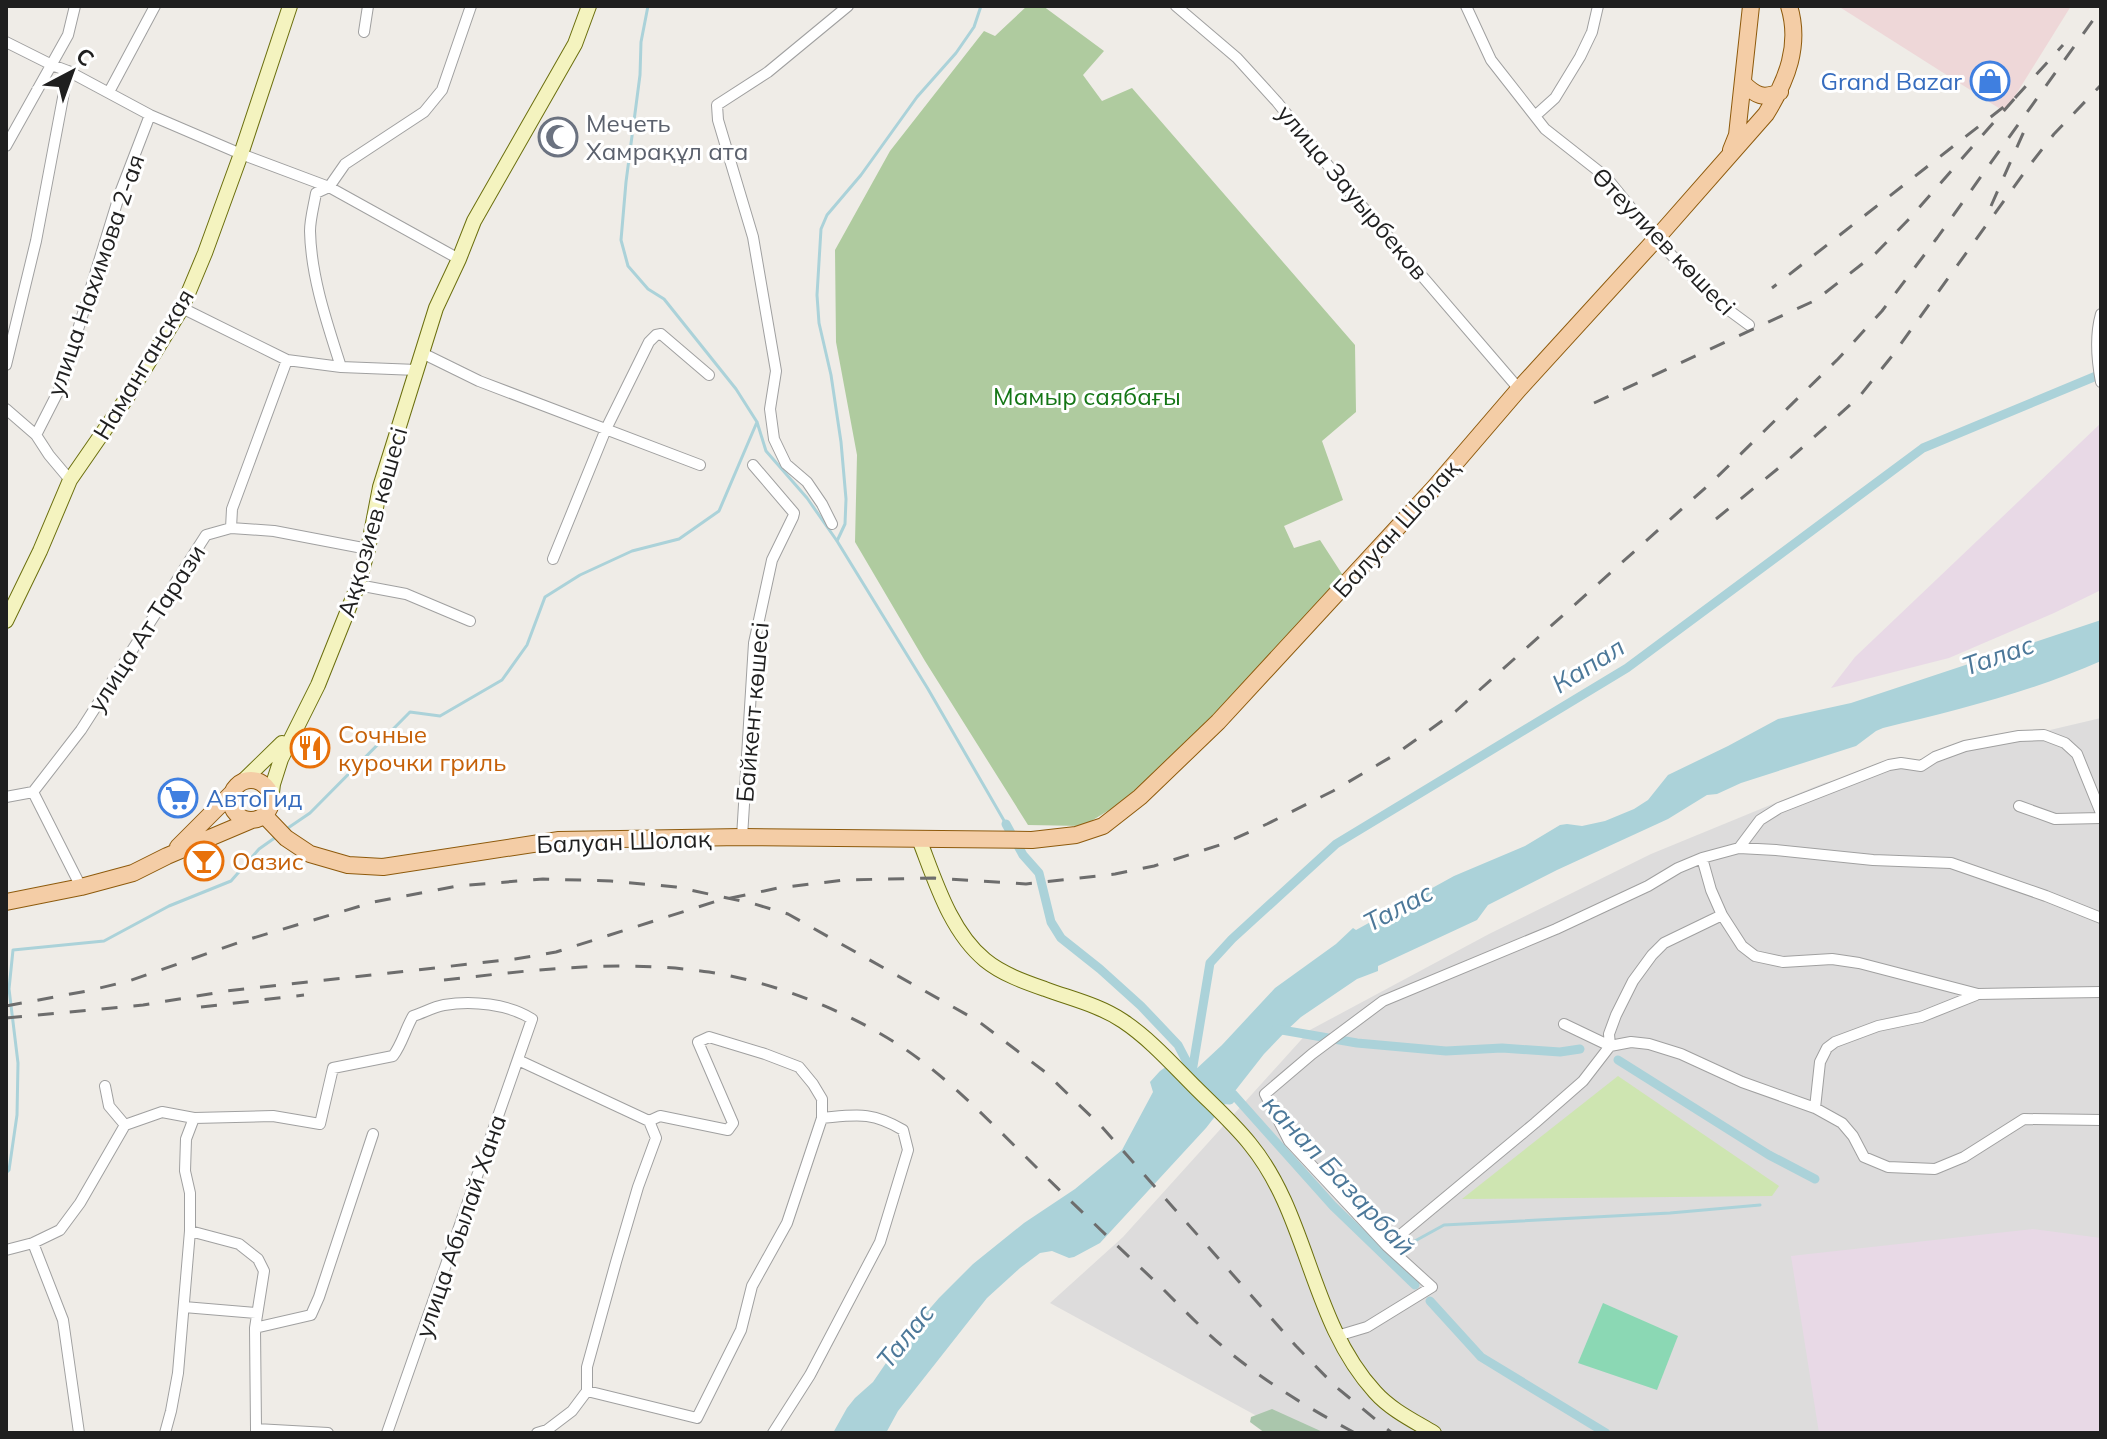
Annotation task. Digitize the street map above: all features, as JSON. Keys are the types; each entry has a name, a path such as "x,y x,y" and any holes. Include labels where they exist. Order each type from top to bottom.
{"main road":[{"name":"Наманганская","path":"6,621 70,480 126,399 182,308 241,154 290,6"},
{"name":"Аққозиев көшесі","path":"262,812 281,759 325,669 358,585 380,487 436,308 474,221 575,44 589,6"},
{"path":"1723,163 1737,135 1751,6"},
{"name":"Балуан Шолақ","path":"262,812 286,838 310,854 348,865 383,867 559,840 742,837 1032,840 1076,835 1103,826 1140,797 1218,722 1434,488 1766,114 1790,69 1795,33 1789,6"},
{"path":"1743,83 1760,96 1780,92"},
{"name":"Аққозиев көшесі","path":"238,787 271,757 293,731"},
{"path":"6,902 133,873 262,812 269,790 261,782 248,780 167,856"},
{"path":"238,787 231,798 235,811 245,819 262,812"},
{"path":"919,839 951,915 970,945 986,961 1019,979 1092,1004 1125,1022 1167,1059 1250,1144 1272,1174 1315,1287 1337,1336 1356,1368 1375,1393 1400,1413 1434,1433"}],"street":[{"path":"6,146 68,35 75,6"},
{"path":"109,92 155,6"},
{"path":"364,32 368,6"},
{"path":"341,367 325,319 315,272 310,229 316,193 329,187 345,164 424,112 442,90 471,6"},
{"path":"832,524 807,482 786,464 774,439 770,409 776,371 753,237 718,120 717,105 768,72 848,6"},
{"name":"улица Зауырбеков","path":"1176,6 1237,58 1277,102 1343,184 1519,389"},
{"name":"Өтеулиев көшесі","path":"1466,6 1491,60 1545,129 1606,177 1656,239 1715,300 1749,325"},
{"path":"1535,116 1555,98 1580,57 1592,32 1598,6"},
{"path":"6,42 150,115 329,187 459,259"},
{"path":"6,365 36,241 68,71"},
{"name":"улица Нахимова 2-ая","path":"36,435 60,388 120,193 150,115"},
{"path":"182,308 287,360 341,367 417,370"},
{"path":"2101,314 2098,325 2101,382"},
{"path":"553,559 606,429 649,342 661,334 709,375"},
{"path":"422,353 479,381 700,465"},
{"path":"231,528 232,509 287,360"},
{"path":"6,409 36,435 70,480"},
{"name":"Байкент көшесі","path":"742,837 754,643 772,560 794,513 753,465"},
{"name":"улица Ат Тарази","path":"33,792 81,730 206,535 231,528 274,531 368,549"},
{"path":"358,585 406,594 470,621"},
{"path":"1739,848 1760,820 1779,808 1889,765 1921,766 1935,757 1965,746 2019,736 2044,735 2065,743 2077,754 2101,815 2055,819 2019,806"},
{"path":"6,797 33,792 81,887"},
{"path":"1337,1336 1367,1327 1432,1287 1387,1246 1289,1141 1265,1094 1383,1001 1556,929 1648,886 1678,868 1739,848 1873,860 1951,863 2101,918"},
{"path":"1702,858 1722,915 1742,946 1755,956 1783,962 1832,959 1859,963 1978,994 2101,992"},
{"path":"1387,1246 1583,1081 1610,1046 1609,1034 1633,981 1664,943 1722,915"},
{"path":"1815,1108 1820,1062 1827,1048 1835,1042 1878,1026 1921,1017 1978,994"},
{"name":"улица Абылай Хана","path":"194,1118 273,1116 320,1124 333,1068 393,1056 403,1043 413,1016 444,1005 480,1003 518,1010 532,1019 387,1433"},
{"path":"1564,1024 1610,1046 1631,1042 1649,1044 1681,1054 1742,1082 1815,1108 1842,1123 1864,1157 1888,1167 1935,1169 1964,1157 2024,1119 2101,1120"},
{"path":"587,1391 697,1418 741,1330 752,1286 787,1223 822,1118 822,1099 799,1067 709,1037 698,1042 733,1123 728,1130 660,1116 649,1121"},
{"path":"518,1060 649,1121 656,1138 638,1187 587,1367 587,1391 572,1411 542,1432"},
{"path":"105,1086 109,1106 125,1125"},
{"path":"6,1250 33,1243 60,1230 80,1203 125,1125 162,1112 194,1118 186,1139 190,1231 178,1373 165,1433"},
{"path":"773,1433 810,1375 880,1242 908,1150 903,1130 886,1120 861,1115 822,1118"},
{"path":"255,1328 311,1315 373,1134"},
{"path":"190,1231 239,1244 258,1259 264,1271 255,1328 256,1431 328,1433"},
{"path":"33,1243 63,1320 79,1433"},
{"path":"184,1307 256,1313"}],"shaded area":[{"name":"Grand Bazar","path":"1838,6 2071,6 2005,112"},
{"path":"2101,423 2101,590 1949,658 1831,688 1855,657"},
{"path":"2101,718 2101,1433 1288,1433 1050,1303 1123,1237 1310,1030 1489,934 1651,854 1824,783"},
{"path":"2033,1229 2101,1238 2101,1433 1819,1433 1791,1256"}],"green space":[{"name":"Мамыр саябағы","path":"1027,6 1043,6 1104,51 1083,75 1102,101 1132,88 1355,345 1356,412 1322,441 1343,500 1284,526 1294,548 1320,540 1344,577 1137,793 1083,826 1028,825 855,542 857,455 836,342 835,250 890,151 984,31 995,36"},
{"path":"1618,1076 1779,1186 1772,1196 1462,1199"},
{"path":"1603,1303 1678,1336 1657,1390 1578,1363"},
{"path":"1272,1409 1325,1433 1265,1433 1250,1422 1251,1417"}],"water":[{"name":"Талас","path":"2101,620 2101,661 2021,691 1883,728 1856,746 1707,795 1668,819 1488,905 1477,920 1378,966 1378,971 1357,979 1287,1030 1264,1054 1206,1128 1100,1243 1069,1258 1052,1251 1040,1253 987,1298 898,1411 886,1433 833,1433 847,1408 873,1382 899,1344 973,1264 1024,1223 1075,1189 1122,1150 1153,1092 1150,1082 1160,1071 1170,1064 1193,1072 1275,988 1353,928 1356,930 1454,876 1525,846 1560,825 1582,826 1634,809 1648,800 1668,775 1778,719 1851,703"}],"waterway":[{"path":"648,6 641,42 621,240 628,266 648,289 664,299 736,389 757,422 766,451 807,498 837,541 1006,824"},
{"path":"837,541 845,524 846,499 831,375 819,323 817,295 821,229 827,215 861,175 917,97 956,53 974,27 981,6"},
{"name":"Капал","path":"1192,1072 1210,963 1336,844 1627,668 1923,448 2101,374"},
{"path":"285,830 310,813 410,712 440,716 502,680 527,645 545,597 580,575 632,551 679,539 719,511 757,422"},
{"path":"1006,824 1023,855 1039,873 1051,922 1061,938 1141,1006 1178,1045 1191,1070"},
{"path":"6,1173 17,1115 18,1063 9,989 13,950 104,941 169,906 231,881 259,849 276,837"},
{"path":"1276,1029 1357,1043 1446,1051 1502,1048 1560,1052 1580,1049"},
{"path":"1618,1060 1769,1155 1815,1179"},
{"name":"канал Базарбай","path":"1216,1099 1230,1100 1233,1094 1333,1206 1415,1285"},
{"path":"1404,1247 1444,1225 1760,1205"},
{"name":"канал Базарбай","path":"1430,1301 1481,1357 1606,1433"}],"railway":[{"path":"6,1018 143,1005 227,991 515,959 556,952 717,901 778,888 844,880 934,878 1026,884 1115,874 1154,866 1223,844 1267,824 1333,791 1396,754 1456,711 1713,481 1838,359 1882,311 1937,238 2101,9"},
{"path":"2015,98 2063,45"},
{"path":"1716,519 1859,397 2029,166 2054,134 2101,85"},
{"path":"1594,403 1816,300 1876,253 2015,98 1772,288"},
{"path":"1991,206 2025,129"},
{"path":"6,1006 129,981 243,941 374,902 457,886 543,879 611,881 676,887 788,914 978,1021 1045,1072 1101,1126 1296,1346 1335,1386 1392,1433"},
{"path":"444,980 576,967 676,968 760,983 836,1011 905,1049 952,1086 1228,1351 1289,1395 1355,1433"},
{"path":"201,1007 304,995"}],"place":[{"name":"Grand Bazar","path":"1990,81"},
{"name":"Мечеть Хамрақұл ата","path":"558,137"},
{"name":"Сочные курочки гриль","path":"310,748"},
{"name":"АвтоГид","path":"178,798"},
{"name":"Оазис","path":"204,861"}]}
